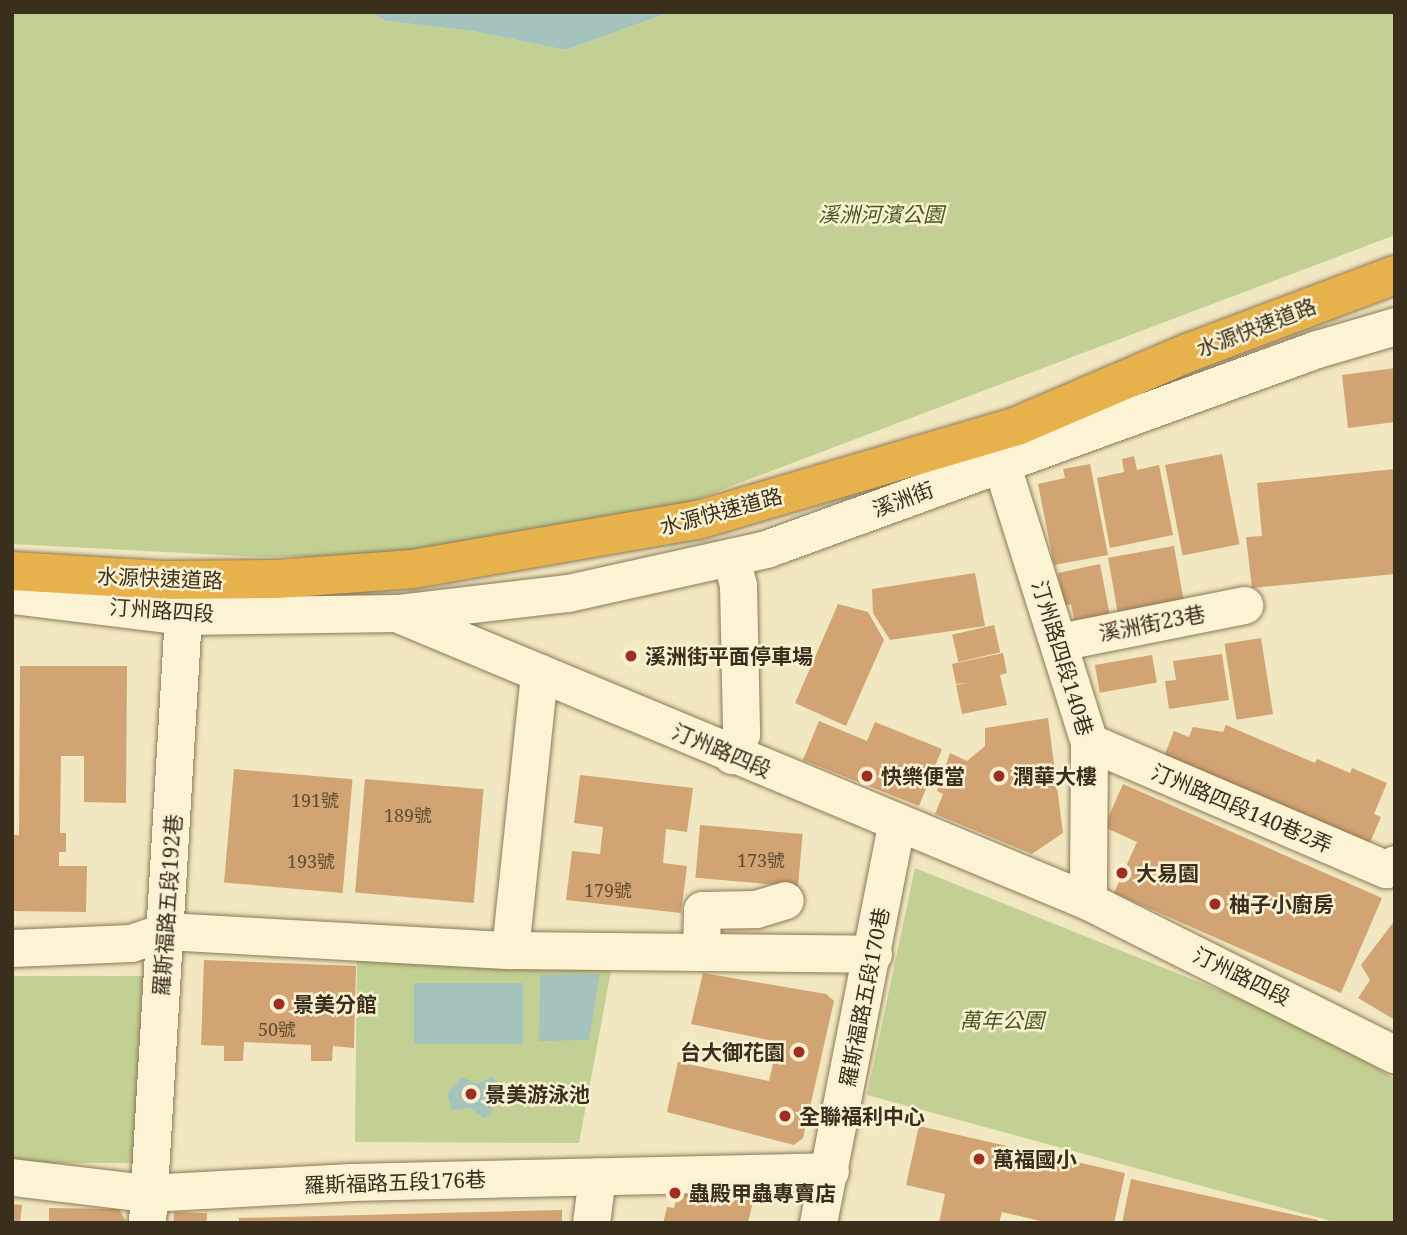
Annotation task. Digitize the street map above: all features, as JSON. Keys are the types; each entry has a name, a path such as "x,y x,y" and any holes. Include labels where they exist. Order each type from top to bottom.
{"highway":[{"name":"水源快速道路","path":"12,573 175,580 400,570 698,520 1017,426 1190,352 1395,277"}],"street":[{"name":"溪洲街","path":"396,613 568,593 766,549 1318,349 1395,327"},
{"name":"汀州路四段140巷","path":"1001,463 1089,742 1088,901"},
{"path":"731,557 738,585 741,734 733,755"},
{"name":"汀州路四段","path":"12,595 183,616 396,613 1088,901 1395,1055"},
{"name":"溪洲街23巷","path":"1059,642 1244,605"},
{"name":"羅斯福路五段192巷","path":"147,1208 166,931 183,616"},
{"path":"510,950 540,673"},
{"name":"汀州路四段140巷2弄","path":"1089,742 1386,869 1395,864"},
{"name":"羅斯福路五段170巷","path":"818,1223 897,822"},
{"path":"701,951 702,911 757,909 785,900"},
{"path":"12,948 131,943 166,931 510,950 873,954"},
{"path":"591,1223 597,1176 830,1171"},
{"name":"羅斯福路五段176巷","path":"147,1208 597,1176"},
{"path":"12,1177 147,1208"}],"green space":[{"name":"溪洲河濱公園","path":"12,12 369,12 386,21 473,31 565,50 671,12 1395,12 1395,235 660,513 375,556 262,557 12,544"},
{"name":"萬年公園","path":"915,868 1311,1027 1395,1079 1395,1223 1338,1223 867,1095"},
{"name":"景美游泳池","path":"357,957 611,971 579,1143 355,1142"},
{"path":"12,976 148,976 148,1163 12,1163"}],"water":[{"path":"369,12 671,12 565,50 473,31 386,21"},
{"path":"600,974 589,1040 539,1041 540,975"},
{"path":"414,983 523,983 523,1044 414,1044"},
{"path":"462,1077 477,1084 492,1077 499,1084 491,1114 484,1118 470,1108 452,1110 447,1093"}],"building":[{"path":"1395,368 1395,422 1348,428 1342,375"},
{"path":"1222,454 1240,544 1183,555 1165,465"},
{"path":"1134,456 1137,470 1159,465 1173,535 1110,548 1097,478 1124,472 1122,459"},
{"path":"1090,464 1108,555 1054,565 1038,484 1065,478 1063,469"},
{"path":"1395,469 1395,574 1252,588 1246,537 1262,536 1257,483"},
{"path":"1174,546 1185,606 1119,618 1108,558"},
{"path":"1100,564 1110,616 1075,623 1071,604 1064,606 1058,573"},
{"path":"975,573 985,626 890,640 873,613 872,589"},
{"path":"838,604 868,612 884,640 846,726 795,703"},
{"path":"994,625 1000,652 958,662 952,635"},
{"path":"1261,638 1273,714 1237,720 1224,644"},
{"path":"1003,653 1007,673 1000,675 1007,705 962,714 956,685 968,683 956,684 952,664"},
{"path":"1222,654 1229,700 1169,709 1165,681 1176,680 1173,661"},
{"path":"1152,655 1157,683 1100,693 1095,665"},
{"path":"20,666 127,666 126,803 84,802 84,756 61,756 60,833 66,833 66,852 59,852 59,866 87,866 86,912 12,911 12,835 19,835"},
{"name":"潤華大樓","path":"1048,718 1063,833 1032,854 935,814 943,794 937,791 950,753 967,761 985,746 985,728"},
{"path":"819,721 867,741 875,722 942,749 919,806 803,760"},
{"path":"1226,725 1315,763 1317,759 1350,773 1352,768 1387,783 1374,814 1381,817 1369,845 1163,759 1174,731 1189,737 1193,727 1223,732"},
{"path":"234,769 353,779 343,893 224,883"},
{"path":"580,775 693,788 687,832 666,829 663,863 687,866 681,913 566,900 572,851 600,854 603,827 574,823"},
{"path":"365,779 484,789 474,903 355,893"},
{"path":"1123,784 1382,898 1341,993 1114,893 1137,842 1104,827"},
{"path":"700,825 803,834 798,887 695,878"},
{"path":"1395,920 1395,1020 1358,998 1370,980 1361,965"},
{"name":"景美分館","path":"204,960 356,966 354,1048 333,1046 332,1061 311,1061 311,1045 244,1042 243,1061 224,1061 224,1046 201,1045"},
{"name":"台大御花園","path":"703,973 826,994 834,1001 803,1138 794,1145 667,1112 678,1062 769,1081 778,1042 691,1024"},
{"path":"919,1126 1125,1173 1114,1223 1049,1223 1002,1212 999,1223 939,1223 945,1194 906,1185"},
{"path":"1131,1179 1318,1220 1317,1223 1122,1223"},
{"path":"680,1184 753,1201 748,1223 663,1223 667,1207 674,1208"},
{"path":"12,1204 22,1205 20,1223 12,1223"},
{"path":"49,1208 119,1209 127,1223 49,1223"},
{"path":"562,1210 562,1223 239,1223 239,1218"},
{"path":"174,1212 207,1213 207,1223 174,1223"}],"place":[{"name":"溪洲街平面停車場","path":"631,656"},
{"name":"快樂便當","path":"867,776"},
{"name":"潤華大樓","path":"999,776"},
{"name":"大易園","path":"1122,873"},
{"name":"柚子小廚房","path":"1215,904"},
{"name":"景美分館","path":"279,1004"},
{"name":"台大御花園","path":"799,1052"},
{"name":"景美游泳池","path":"471,1094"},
{"name":"全聯福利中心","path":"785,1116"},
{"name":"萬福國小","path":"979,1159"},
{"name":"蟲殿甲蟲專賣店","path":"675,1193"}]}
